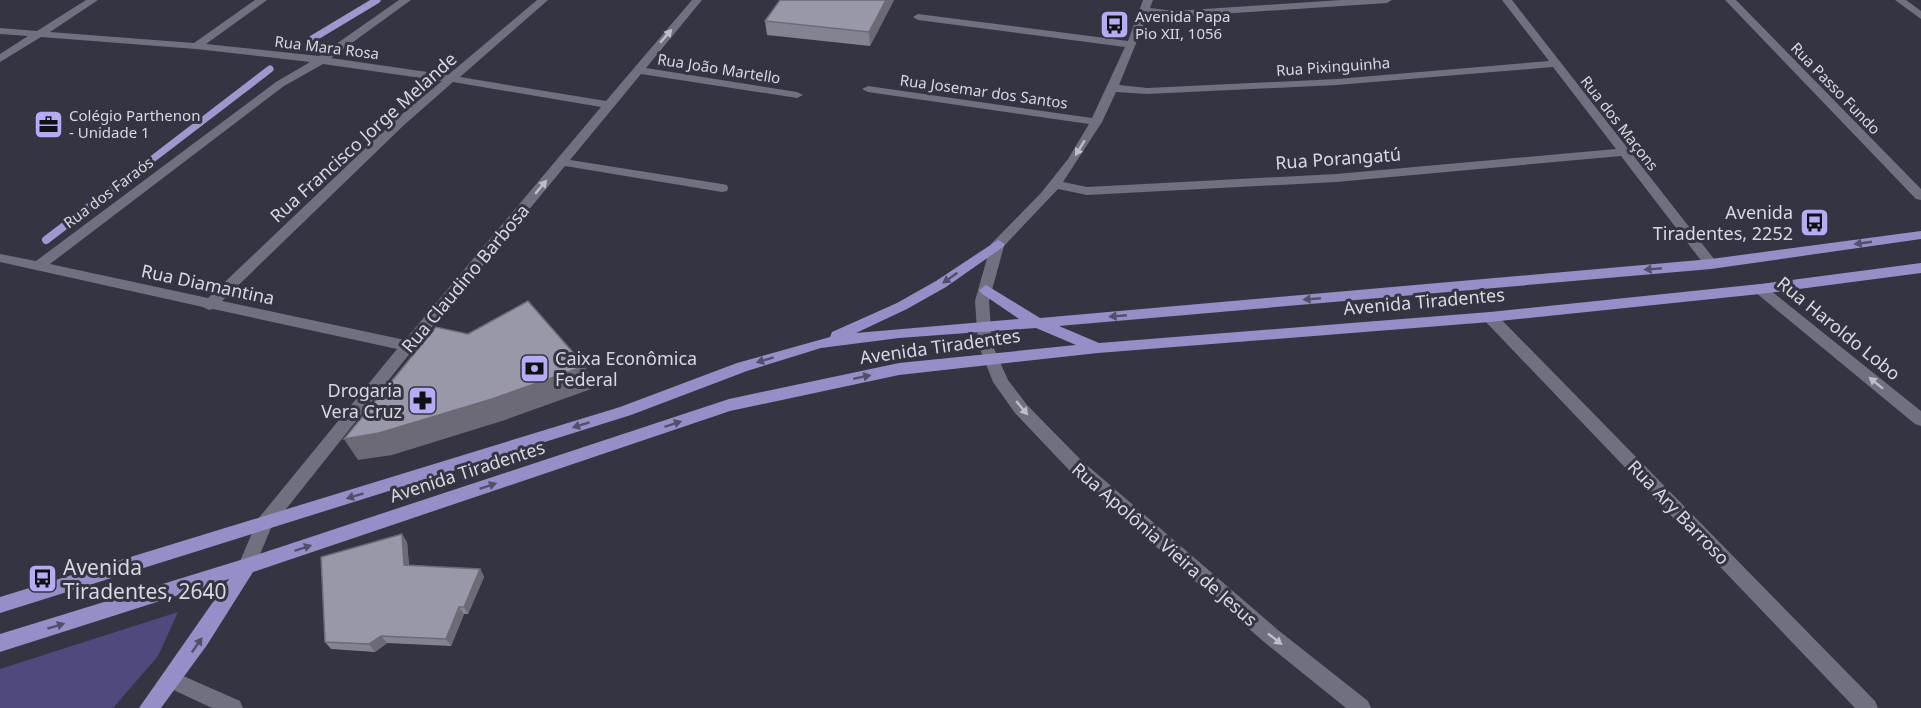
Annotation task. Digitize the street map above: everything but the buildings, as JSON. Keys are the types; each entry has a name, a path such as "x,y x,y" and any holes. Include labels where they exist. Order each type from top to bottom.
{"main road":[{"name":"Avenida Tiradentes","path":"0,605 625,411 742,367 821,343 899,333 1711,264 1921,235"},
{"path":"821,343 902,306 941,284 998,244"},
{"name":"Avenida Tiradentes","path":"0,644 247,566 729,405 898,369 1098,348 1490,317 1760,289 1921,268"},
{"path":"986,290 1005,306 1036,323 1098,348"},
{"path":"149,708 212,624 247,566"}],"street":[{"path":"0,59 93,0"},
{"path":"196,46 262,0"},
{"name":"Rua dos Faraós","path":"37,267 280,84 321,60 406,0"},
{"name":"Rua Francisco Jorge Melande","path":"210,304 399,123 543,0"},
{"name":"Rua Claudino Barbosa","path":"247,566 264,524 408,346 697,0"},
{"path":"998,244 1055,184 1073,160 1096,122 1132,45 1146,5 1175,14 1301,3 1387,0"},
{"name":"Rua dos Maçons","path":"1507,0 1711,264"},
{"name":"Rua Passo Fundo","path":"1730,0 1921,196"},
{"path":"1900,0 1921,16"},
{"path":"918,17 1132,45"},
{"name":"Rua Mara Rosa","path":"0,31 196,46 321,60 608,105"},
{"name":"Rua Pixinguinha","path":"1112,88 1147,91 1337,82 1555,64"},
{"name":"Rua João Martello","path":"637,70 797,95"},
{"name":"Rua Josemar dos Santos","path":"868,89 1096,122"},
{"name":"Rua Porangatú","path":"1055,184 1087,191 1336,178 1624,152"},
{"path":"562,162 722,188"},
{"name":"Rua Apolônia Vieira de Jesus","path":"998,244 982,301 982,327 985,344 1001,382 1022,409 1075,465 1271,636 1361,708"},
{"name":"Rua Diamantina","path":"0,258 408,346"},
{"name":"Rua Haroldo Lobo","path":"1760,289 1921,420"},
{"name":"Rua Ary Barroso","path":"1490,317 1868,708"},
{"path":"172,680 233,708"}],"shaded area":[{"path":"178,612 158,656 113,708 0,708 0,669"}],"waterway":[{"path":"312,39 377,0"},
{"path":"116,187 270,69"},
{"path":"46,240 118,185"}],"place":[{"name":"Avenida Papa Pio XII, 1056","path":"1114,25"},
{"name":"Colégio Parthenon - Unidade 1","path":"48,124"},
{"name":"Avenida Tiradentes, 2252","path":"1814,222"},
{"name":"Caixa Econômica Federal","path":"534,368"},
{"name":"Drogaria Vera Cruz","path":"423,400"},
{"name":"Avenida Tiradentes, 2640","path":"42,579"}]}
